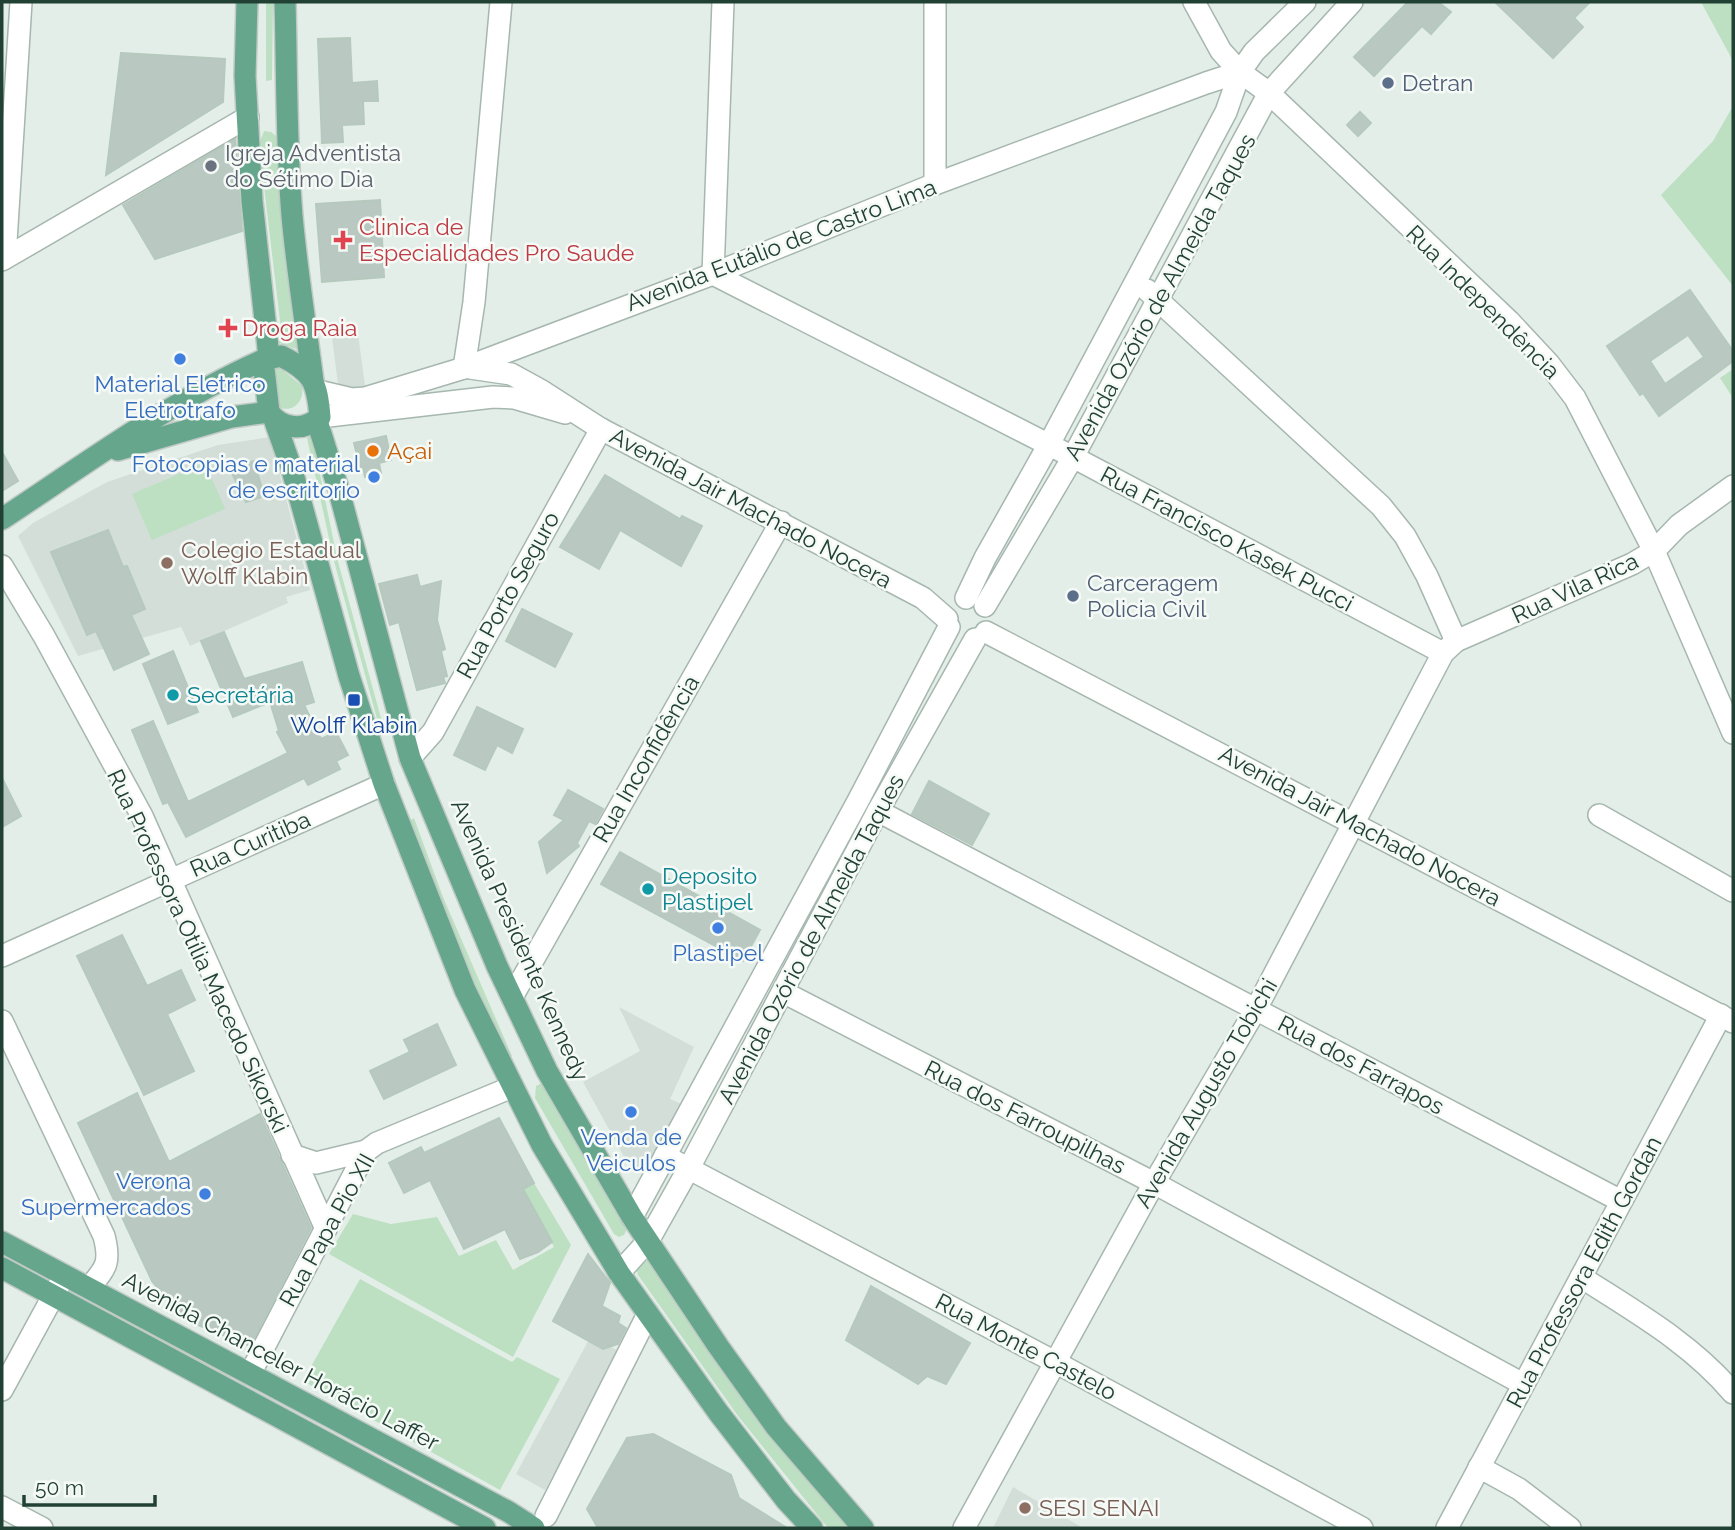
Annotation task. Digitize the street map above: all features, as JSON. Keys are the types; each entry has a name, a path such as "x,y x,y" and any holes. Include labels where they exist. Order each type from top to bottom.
{"main road":[{"path":"247,2 245,76 252,201 272,415 292,470 349,676 384,784 465,990 542,1145 619,1273 718,1412 786,1500 812,1528"},
{"path":"285,2 285,98 292,216 316,386"},
{"path":"2,519 159,414 199,391 266,359 281,356 306,372 316,386"},
{"name":"Avenida Presidente Kennedy","path":"316,386 318,419 410,758 512,997 547,1071 632,1217 718,1346 776,1427 863,1528"},
{"path":"272,415 280,424 292,427 318,419"},
{"path":"99,456 232,417 272,415"},
{"name":"Avenida Chanceler Horácio Laffer","path":"2,1242 250,1374 503,1515 540,1522"},
{"path":"2,1268 484,1528"},
{"path":"484,1528 482,1516 486,1510 503,1515"}],"street":[{"path":"4,259 21,2"},
{"path":"464,368 474,302 501,2"},
{"path":"713,274 723,2"},
{"path":"935,2 935,184"},
{"name":"Rua Independência","path":"1194,2 1222,51 1240,72 1269,93 1509,321 1549,364 1580,408 1654,551 1733,733"},
{"name":"Avenida Ozório de Almeida Taques","path":"632,1217 961,610 985,558 1048,446 1226,112 1240,72 1254,52 1305,2"},
{"name":"Avenida Ozório de Almeida Taques","path":"961,610 1073,457 1269,93 1352,2"},
{"name":"Avenida Eutálio de Castro Lima","path":"316,386 352,399 365,398 464,368 713,274 935,184 1240,72"},
{"path":"4,259 248,117"},
{"name":"Rua Francisco Kasek Pucci","path":"713,274 1449,647"},
{"path":"1136,280 1381,506 1405,536 1427,576 1449,647"},
{"name":"Avenida Jair Machado Nocera","path":"464,368 511,374 601,429 923,598 961,610 959,638 980,636 1355,823 1727,1019"},
{"name":"Avenida Jair Machado Nocera","path":"318,419 473,398 514,398 580,417"},
{"name":"Rua Porto Seguro","path":"410,758 433,732 601,429"},
{"name":"Rua Vila Rica","path":"1449,647 1607,576 1654,551 1679,525 1733,486"},
{"name":"Rua Inconfidência","path":"512,997 781,522"},
{"name":"Rua Professora Otília Macedo Sikorski","path":"2,566 44,636 142,816 326,1229"},
{"path":"961,610 989,616 980,636"},
{"name":"Avenida Ozório de Almeida Taques","path":"619,1273 648,1241 947,684 980,636"},
{"name":"Avenida Augusto Tobichi","path":"964,1528 1154,1183 1256,1009 1449,647"},
{"name":"Rua Curitiba","path":"2,956 384,784"},
{"name":"Rua dos Farrapos","path":"878,811 1621,1201"},
{"path":"1599,816 1733,891"},
{"name":"Rua dos Farroupilhas","path":"783,992 1154,1183 1523,1384"},
{"name":"Rua Professora Edith Gordan","path":"1447,1528 1621,1201 1727,1019"},
{"path":"2,1021 104,1236 109,1255 89,1288"},
{"name":"Rua Papa Pio XII","path":"250,1374 366,1151 376,1143 512,1087"},
{"path":"292,1155 316,1163 366,1151"},
{"name":"Rua Monte Castelo","path":"665,1156 1362,1528"},
{"path":"2,1390 64,1276"},
{"path":"1581,1277 1688,1348 1715,1371 1733,1393"},
{"path":"540,1522 648,1314"},
{"path":"1479,1467 1519,1489 1570,1528"},
{"path":"2,1507 42,1528"}],"shaded area":[{"path":"357,327 366,393 339,392 331,330"},
{"name":"Colegio Estadual Wolff Klabin","path":"270,437 310,590 286,597 288,603 190,646 181,627 78,656 18,536 33,523 107,482 218,445"},
{"path":"619,1007 694,1047 670,1099 682,1104 646,1167 633,1173 583,1082 640,1051"},
{"path":"591,1336 620,1352 545,1490 516,1474"},
{"name":"SESI SENAI","path":"1013,1487 1083,1528 993,1528"}],"green space":[{"path":"266,2 273,2 272,80 266,81"},
{"path":"1701,2 1733,2 1733,61"},
{"path":"1733,106 1733,286 1661,195 1713,141"},
{"path":"264,131 276,136 299,350 279,343 281,329 261,161 260,142"},
{"path":"278,368 302,386 301,397 292,408 277,406 273,369"},
{"path":"1733,369 1733,398 1720,378"},
{"path":"312,435 337,558 384,729 380,730 334,561 307,438"},
{"path":"205,463 225,509 152,540 132,494"},
{"path":"414,818 443,897 512,1056 508,1058 452,934 409,821"},
{"path":"544,1082 628,1227 624,1235 619,1237 614,1234 535,1098 536,1086"},
{"path":"534,1183 571,1245 513,1357 329,1254 353,1214 391,1224 437,1217 459,1256 496,1240 513,1270 554,1247 523,1189"},
{"path":"647,1261 657,1265 855,1528 828,1528 738,1416 638,1275 636,1267"},
{"path":"360,1279 512,1362 517,1357 560,1379 500,1490 303,1381"},
{"path":"80,1295 231,1376 228,1383 76,1301"}],"building":[{"path":"1408,2 1438,2 1451,12 1431,34 1422,26 1374,76 1354,57"},
{"path":"1495,2 1590,2 1574,18 1583,27 1553,58"},
{"path":"350,38 352,83 377,81 378,101 363,101 364,124 342,125 343,142 322,143 318,39"},
{"path":"121,53 225,59 223,102 106,175"},
{"path":"1360,112 1371,123 1358,136 1347,125"},
{"name":"Igreja Adventista do Sétimo Dia","path":"235,139 242,231 155,259 123,205"},
{"path":"380,200 384,277 322,282 316,204"},
{"path":"1690,290 1733,351 1733,361 1659,416 1643,393 1640,395 1607,346","holes":["1688,335 1704,357 1665,384 1650,361"]},
{"name":"Açai","path":"386,436 391,460 379,463 381,473 365,477 354,443"},
{"path":"2,452 18,481 2,491"},
{"path":"254,461 264,496 246,502 230,469"},
{"path":"605,475 680,519 682,516 702,526 681,566 620,530 599,569 560,547"},
{"path":"108,530 123,567 127,566 145,609 131,615 149,654 114,670 96,631 87,635 51,552"},
{"path":"417,575 420,587 441,581 437,620 445,649 441,651 447,676 443,677 445,683 417,690 399,622 390,625 379,584"},
{"path":"522,609 572,634 555,667 506,641"},
{"path":"224,632 244,679 302,662 314,702 304,705 321,739 336,732 348,755 336,761 340,769 308,785 304,778 186,837 168,802 163,804 132,730 153,721 188,802 288,753 277,732 279,731 270,702 233,717 201,641"},
{"name":"Secretária","path":"173,651 198,712 168,724 143,664"},
{"path":"477,707 523,729 512,753 497,745 485,770 454,755"},
{"path":"2,778 21,816 2,827"},
{"path":"929,781 989,814 972,845 912,814"},
{"path":"568,790 603,809 595,824 589,821 577,843 579,846 547,873 539,842 564,820 554,815"},
{"path":"620,852 760,930 743,961 601,884"},
{"path":"122,935 147,986 181,970 195,1000 167,1014 194,1071 144,1095 77,956"},
{"path":"437,1024 456,1065 384,1099 370,1071 410,1052 404,1040"},
{"name":"Verona Supermercados","path":"137,1093 169,1162 260,1114 311,1228 250,1346 183,1319 152,1281 78,1123"},
{"path":"499,1118 534,1183 523,1189 552,1242 538,1252 520,1259 505,1229 464,1249 430,1180 404,1193 389,1163 421,1147 424,1153"},
{"path":"588,1254 610,1283 602,1306 620,1316 618,1323 626,1328 618,1344 603,1349 553,1321"},
{"path":"871,1286 970,1343 946,1384 927,1376 918,1384 846,1340"},
{"path":"653,1434 731,1475 739,1498 787,1528 598,1528 587,1509 627,1438"}],"place":[{"name":"Detran","path":"1388,83"},
{"name":"Igreja Adventista do Sétimo Dia","path":"211,166"},
{"name":"Clinica de Especialidades Pro Saude","path":"343,240"},
{"name":"Droga Raia","path":"228,328"},
{"name":"Material Eletrico Eletrotrafo","path":"180,359"},
{"name":"Açai","path":"373,451"},
{"name":"Fotocopias e material de escritorio","path":"374,477"},
{"name":"Colegio Estadual Wolff Klabin","path":"167,563"},
{"name":"Carceragem Policia Civil","path":"1073,596"},
{"name":"Secretária","path":"173,695"},
{"name":"Wolff Klabin","path":"354,700"},
{"name":"Deposito Plastipel","path":"648,889"},
{"name":"Plastipel","path":"718,928"},
{"name":"Venda de Veiculos","path":"631,1112"},
{"name":"Verona Supermercados","path":"205,1194"},
{"name":"SESI SENAI","path":"1025,1508"}]}
